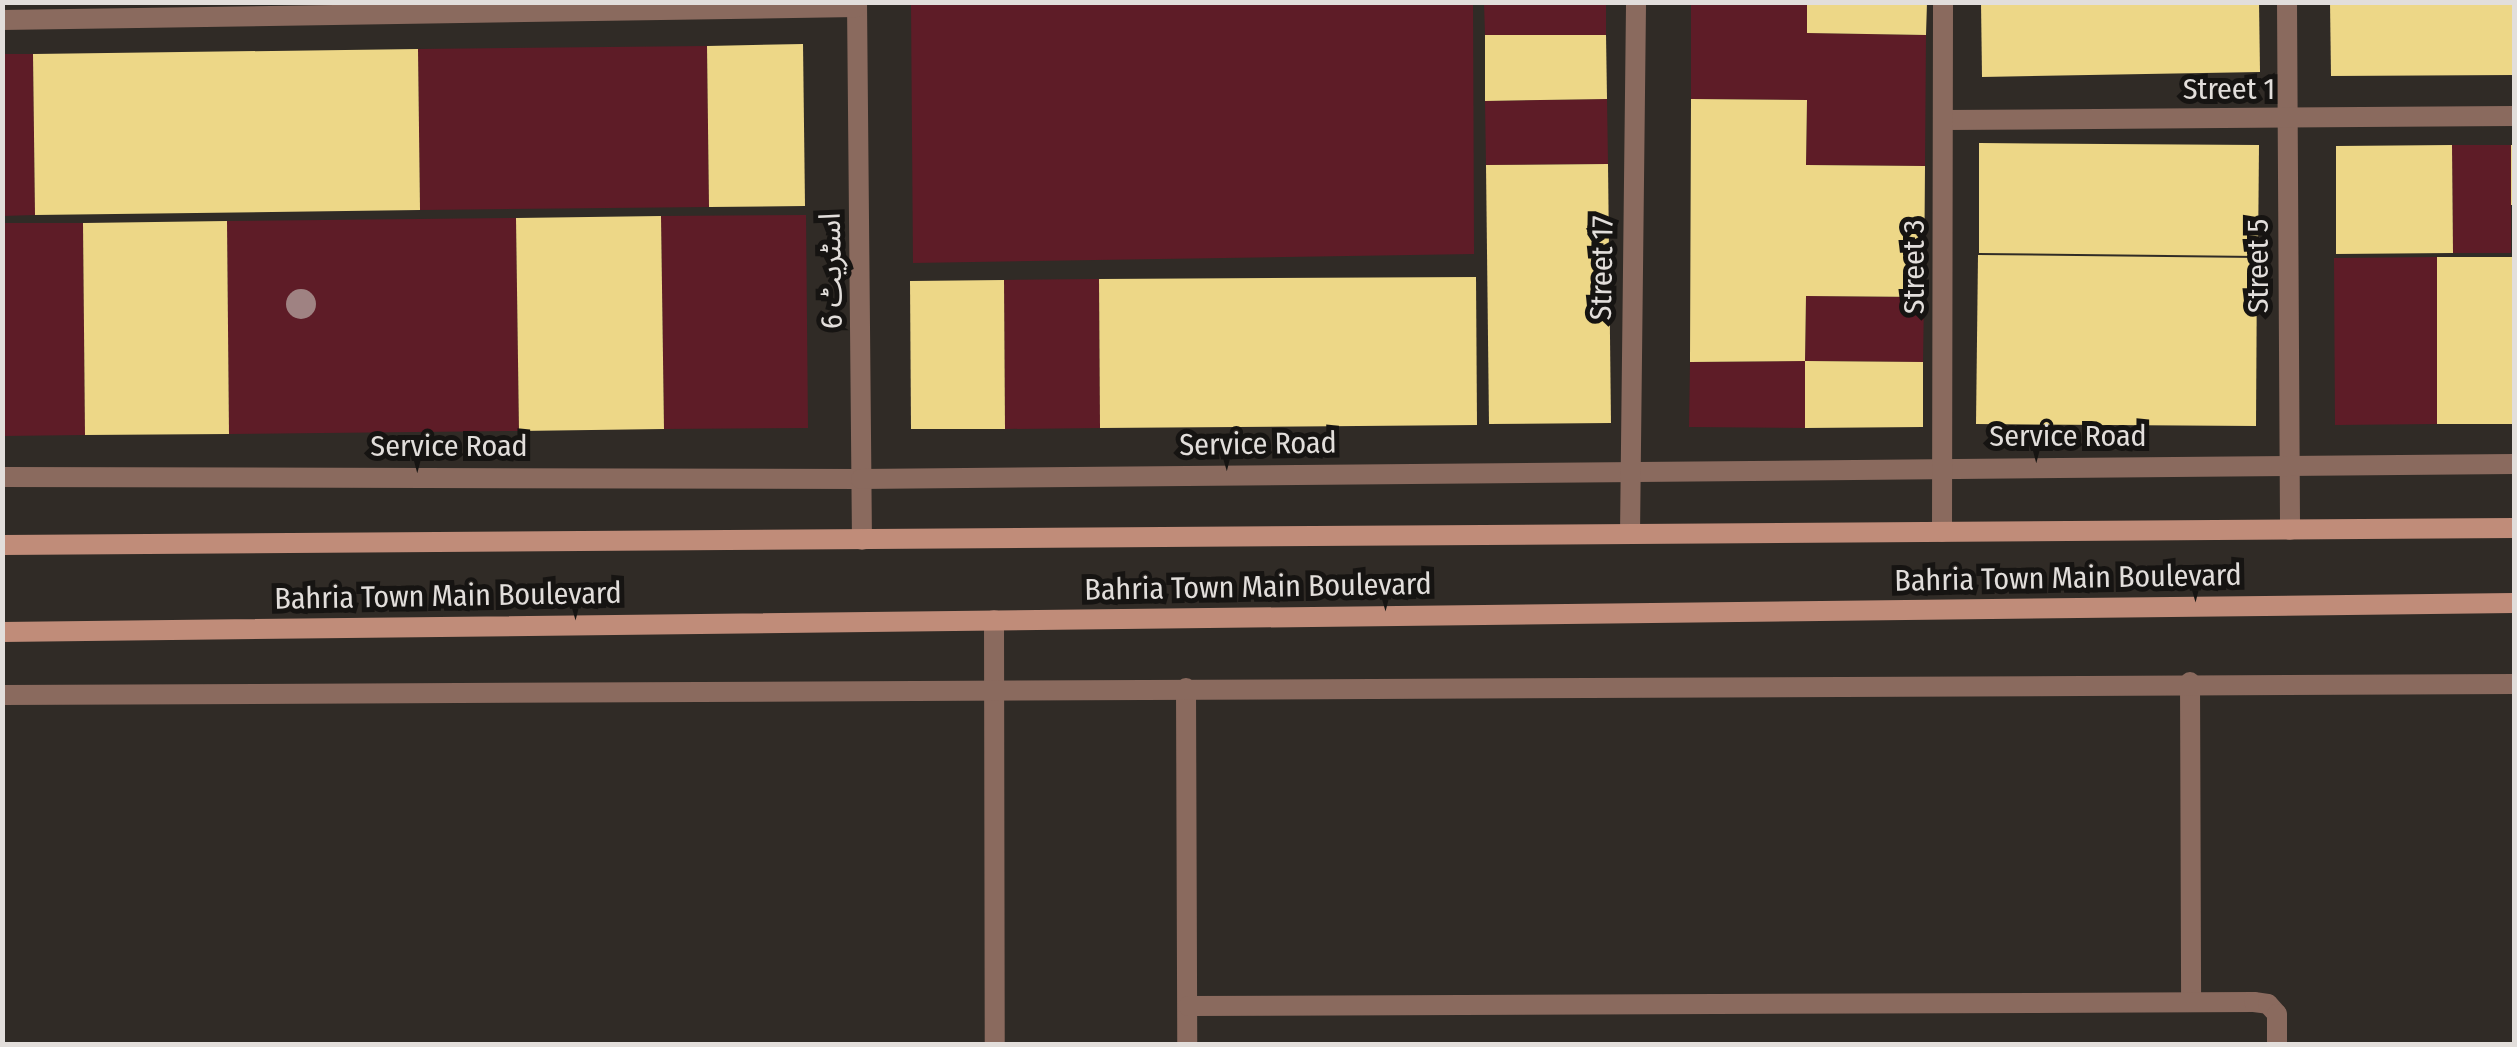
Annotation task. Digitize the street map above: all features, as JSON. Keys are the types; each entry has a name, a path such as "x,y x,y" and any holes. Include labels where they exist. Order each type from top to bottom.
{"main road":[{"name":"Bahria Town Main Boulevard","path":"2,545 2514,528"},
{"name":"Bahria Town Main Boulevard","path":"2,632 2514,603"}],"street":[{"name":"Street 17","path":"1630,534 1636,2"},
{"name":"Street 3","path":"1942,532 1943,2"},
{"name":"Street 5","path":"2287,2 2290,530"},
{"path":"11,14 858,5"},
{"name":"اسٹریٹ 6","path":"858,5 862,540"},
{"name":"Street 1","path":"1944,120 2514,116"},
{"name":"Service Road","path":"2,477 861,478 2514,464"},
{"path":"994,620 995,1044"},
{"path":"2190,682 2191,1000"},
{"path":"2,696 994,687 2514,684"},
{"path":"1186,688 1187,1044"},
{"path":"1188,1006 2191,1000 2268,1004 2276,1014 2277,1044"}],"shaded area":[{"path":"911,3 1473,3 1474,254 913,263"},
{"path":"1484,3 1606,3 1606,35 1485,35"},
{"path":"1691,3 1807,3 1808,33 1926,35 1925,166 1806,165 1807,100 1691,99"},
{"path":"707,46 709,207 420,210 418,49"},
{"path":"3,54 33,54 35,215 3,216"},
{"path":"1607,99 1608,164 1486,165 1485,101"},
{"path":"2452,145 2511,145 2511,253 2453,253"},
{"path":"806,215 808,428 664,429 661,216"},
{"path":"516,218 519,431 229,434 227,221"},
{"path":"3,223 83,223 85,435 3,436"},
{"path":"2437,257 2437,424 2335,425 2334,258"},
{"path":"1099,279 1100,428 1005,429 1004,280"},
{"path":"1806,296 1924,297 1923,362 1806,361 1805,428 1689,427 1690,362 1805,361"}],"building":[{"path":"1807,2 1927,2 1926,35 1807,33"},
{"path":"1981,2 2259,2 2260,72 1982,77"},
{"path":"2330,2 2514,2 2514,75 2331,76"},
{"path":"1485,35 1606,35 1607,99 1485,101"},
{"path":"803,44 805,206 709,207 707,46"},
{"path":"418,49 420,210 35,215 33,54"},
{"path":"1691,99 1807,100 1806,165 1925,166 1924,297 1806,296 1805,361 1690,362"},
{"path":"1979,143 2259,145 2258,256 1979,253"},
{"path":"2452,145 2453,253 2336,254 2336,146"},
{"path":"2514,145 2514,205 2511,205"},
{"path":"1608,164 1611,423 1489,424 1486,165"},
{"path":"661,216 664,429 519,431 516,218"},
{"path":"227,221 229,434 85,435 83,223"},
{"path":"1978,255 2257,258 2256,426 1976,424"},
{"path":"2437,257 2514,257 2514,424 2437,424"},
{"path":"1476,277 1477,425 1100,428 1099,279"},
{"path":"1004,280 1005,429 911,429 910,281"},
{"path":"1805,361 1923,362 1923,427 1805,428"}]}
